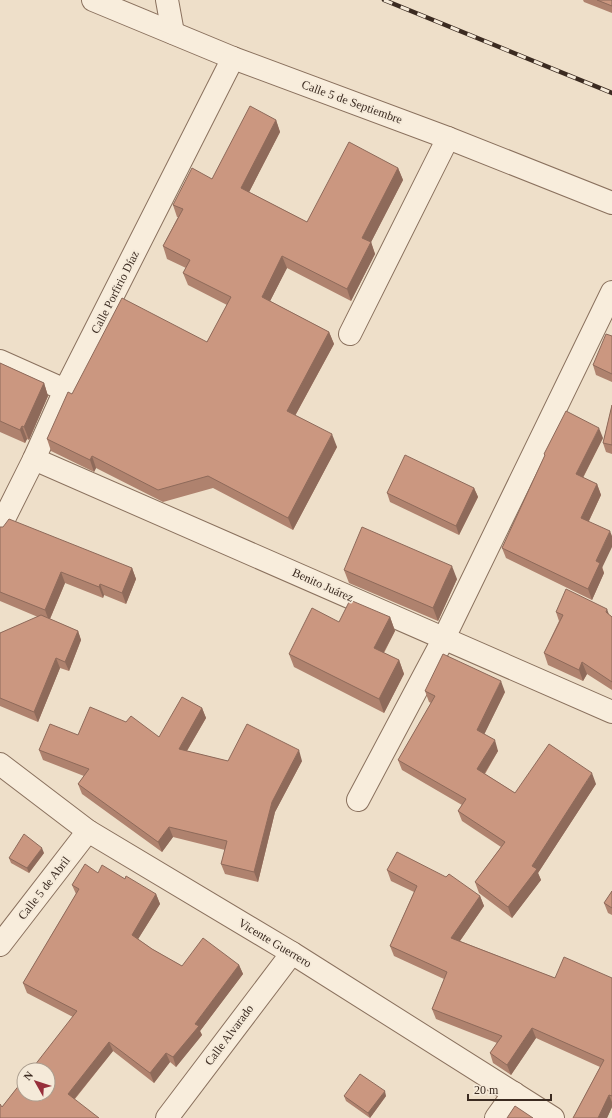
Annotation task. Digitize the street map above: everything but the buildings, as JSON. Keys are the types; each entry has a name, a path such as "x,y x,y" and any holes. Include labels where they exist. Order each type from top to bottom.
{"street":[{"name":"Calle 5 de Septiembre","path":"93,0 233,58 448,138 612,203"},
{"path":"167,0 173,33"},
{"name":"Calle Porfirio Díaz","path":"0,527 34,459 65,390 233,58"},
{"path":"350,334 448,138"},
{"path":"358,800 444,638 612,292"},
{"path":"0,361 65,390"},
{"name":"Benito Juárez","path":"34,459 612,712"},
{"name":"Vicente Guerrero","path":"0,764 88,831 292,953 553,1118"},
{"name":"Calle 5 de Abril","path":"0,945 88,831"},
{"name":"Calle Alvarado","path":"167,1118 292,953"},
{"path":"496,1118 514,1093"}],"railway":[{"path":"384,0 612,93"}]}
